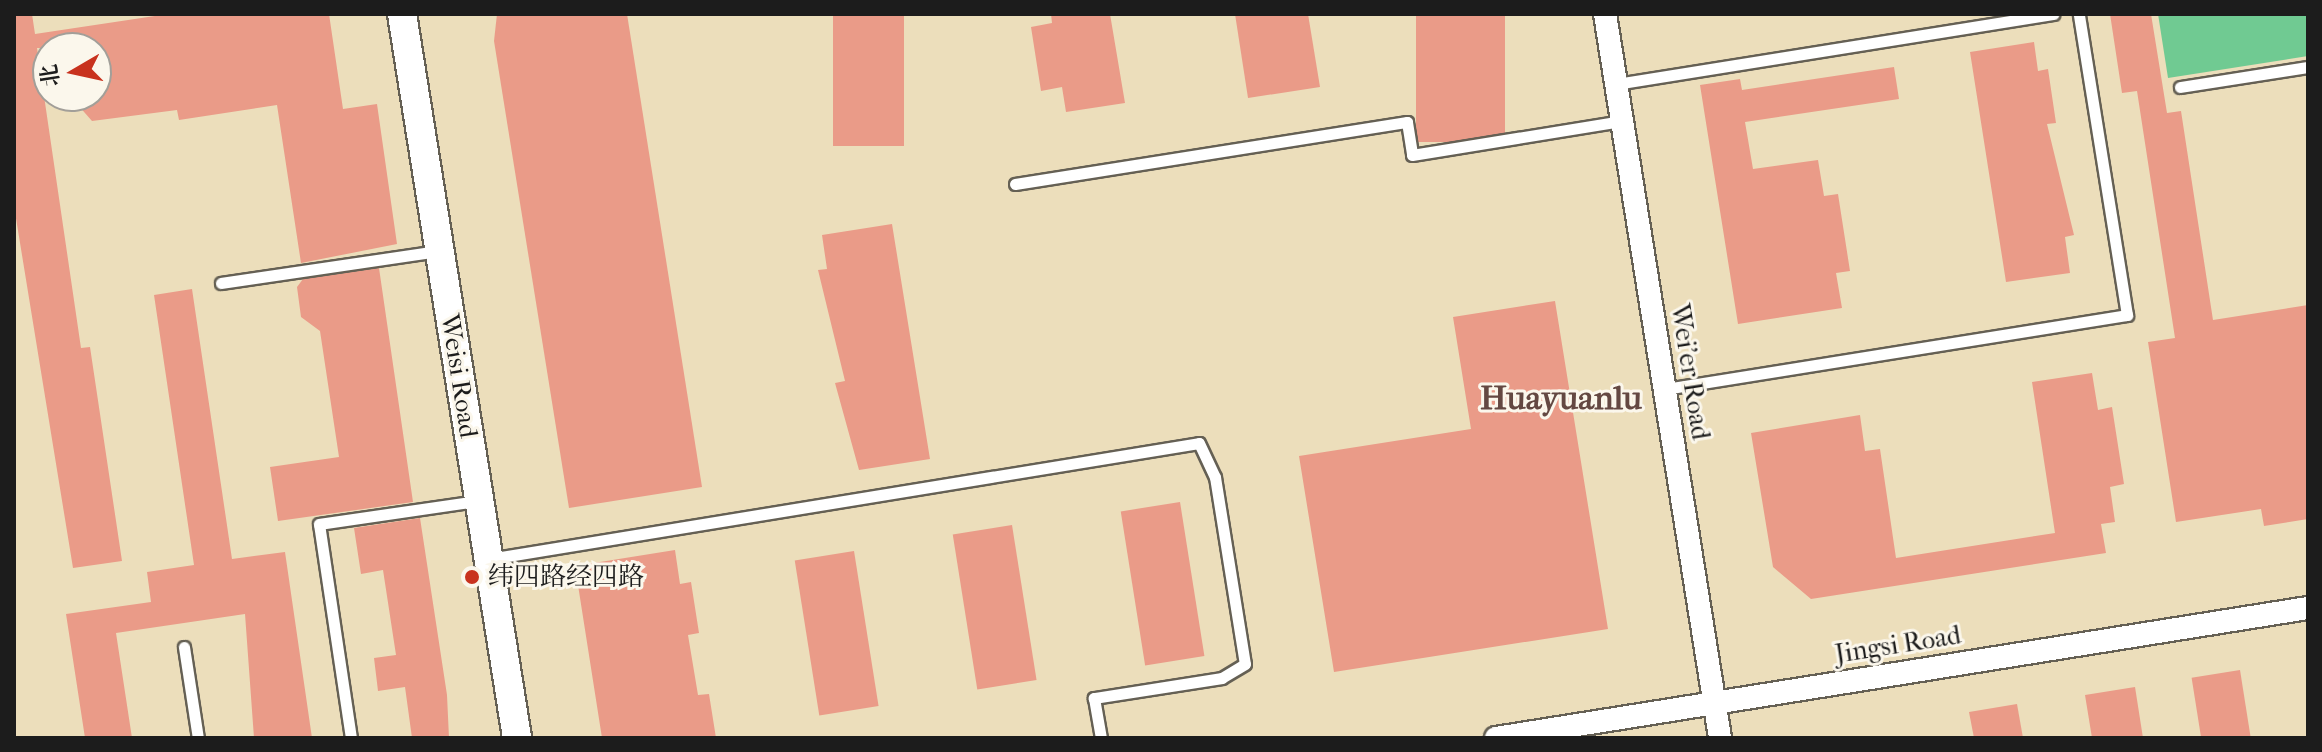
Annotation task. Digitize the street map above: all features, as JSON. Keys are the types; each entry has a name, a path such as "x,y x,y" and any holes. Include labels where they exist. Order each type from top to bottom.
{"street":[{"name":"Weisi Road","path":"402,14 517,738"},
{"name":"Wei'er Road","path":"1605,14 1720,738"},
{"name":"Jingsi Road","path":"1496,738 2308,608"}],"lane":[{"path":"1616,84 2053,14"},
{"path":"1665,389 2127,315 2079,14"},
{"path":"2180,87 2308,67"},
{"path":"1015,184 1407,122 1412,155 1622,121"},
{"path":"221,283 439,250"},
{"path":"489,559 1199,443 1215,477 1245,664 1222,678 1094,698 1101,738"},
{"path":"351,738 319,524 479,500"},
{"path":"184,647 198,738"}],"green space":[{"path":"2158,14 2308,14 2308,56 2168,78"}],"building":[{"path":"14,14 32,14 35,32 32,32 32,112 46,112 81,348 90,347 122,561 73,568 14,206"},
{"path":"168,14 329,14 343,109 377,104 397,244 301,263 277,105 179,120 177,110 92,121 84,112 112,112 112,32 48,32"},
{"path":"497,14 627,14 702,487 569,508 494,41"},
{"path":"833,14 904,14 904,146 833,146"},
{"path":"1051,14 1110,14 1125,103 1066,112 1062,87 1041,91 1031,27 1052,23"},
{"path":"1235,14 1308,14 1320,87 1248,98"},
{"path":"1416,14 1505,14 1505,142 1416,142"},
{"path":"2110,14 2151,14 2167,113 2181,111 2213,320 2308,305 2308,519 2264,526 2261,509 2176,522 2148,342 2175,338 2137,91 2122,93"},
{"path":"2034,42 2038,71 2048,69 2056,123 2047,124 2074,235 2065,237 2070,273 2006,282 1970,52"},
{"path":"1894,67 1899,99 1745,122 1753,169 1818,160 1824,196 1838,194 1850,271 1836,273 1842,308 1738,324 1700,85 1740,79 1742,90"},
{"path":"892,224 930,459 859,470 835,383 845,381 818,270 827,269 822,235"},
{"path":"379,268 413,502 278,521 270,467 339,457 320,331 301,317 297,287 303,279"},
{"path":"192,289 232,559 285,552 312,738 254,738 245,614 116,633 132,738 85,738 66,614 151,602 147,572 194,565 154,295"},
{"path":"1555,301 1608,629 1334,672 1299,456 1471,429 1453,317"},
{"path":"2092,373 2098,410 2112,407 2124,484 2110,487 2115,522 2101,524 2106,553 1811,599 1773,567 1751,433 1860,415 1865,451 1880,449 1896,558 2055,533 2032,382"},
{"path":"1180,502 1204,656 1145,665 1121,511"},
{"path":"420,518 447,695 449,738 412,738 405,687 378,691 374,658 396,655 383,570 361,574 354,528"},
{"path":"1012,525 1037,680 977,689 953,534"},
{"path":"675,550 680,584 691,582 699,633 688,635 698,695 709,694 716,738 602,738 575,566"},
{"path":"854,551 879,706 819,715 795,560"},
{"path":"2240,670 2251,738 2201,738 2192,678"},
{"path":"2135,687 2143,738 2092,738 2085,695"},
{"path":"2017,704 2023,738 1974,738 1969,712"}],"place":[{"name":"纬四路经四路","path":"472,577"}],"district":[{"name":"Huayuanlu","path":"1561,399"}]}
